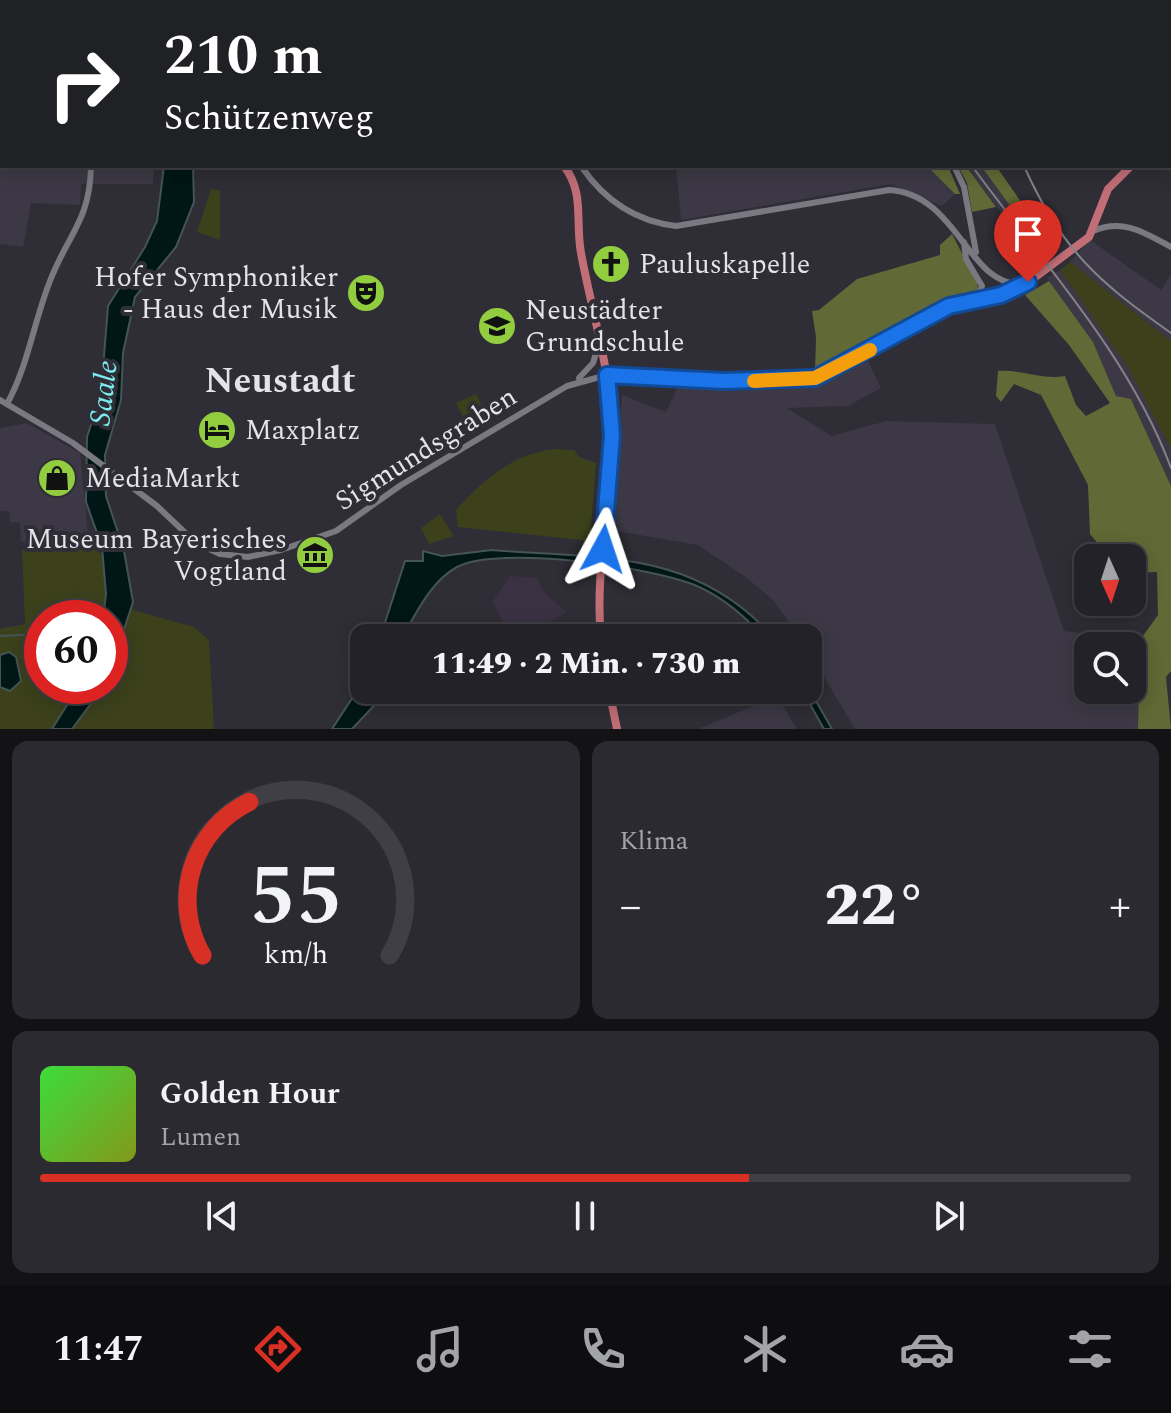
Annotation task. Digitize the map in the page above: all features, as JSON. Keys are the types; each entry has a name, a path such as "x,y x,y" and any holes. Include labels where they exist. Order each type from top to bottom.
{"main road":[{"path":"565,168 577,186 581,250 607,375 612,435 600,580 601,624"},
{"path":"607,375 724,381 809,379 854,360 941,310 1001,295 1042,273 1093,231 1106,192 1129,168"},
{"path":"612,704 617,729"}],"street":[{"path":"3,402 23,367 49,282 86,211 91,168"},
{"path":"582,168 597,188 625,210 664,224 694,225 894,190 933,205 978,259 1002,282 1028,282"},
{"path":"955,168 965,195 978,259"},
{"path":"1093,231 1108,226 1126,226 1171,247"},
{"path":"964,242 966,259 982,286 977,300"},
{"path":"567,386 593,363 600,337"},
{"name":"Sigmundsgraben","path":"3,402 86,452 201,546 226,555 264,554 345,526 401,485 567,386 607,375"}],"shaded area":[{"path":"0,168 154,168 153,184 81,184 80,205 31,203 23,247 0,244"},
{"path":"676,168 929,168 955,194 942,206 891,184 681,220"},
{"path":"968,168 982,168 1051,261 1042,267"},
{"path":"1090,240 1161,290 1171,274 1171,341 1070,262"},
{"path":"1060,270 1129,368 1157,419 1171,449 1171,486 1132,400 1116,396 1093,342 1047,278"},
{"path":"868,361 881,388 848,406 787,408 832,436 886,421 995,424 1064,631 1074,632 1074,704 1139,704 1138,729 855,729 822,674 822,624 790,624 773,600 698,545 610,530 622,395 666,412 678,387 821,384"},
{"path":"27,423 80,453 89,541 21,542 20,523 10,522 9,511 0,511 0,428"},
{"path":"510,576 537,578 544,592 566,612 547,624 504,624 492,602"},
{"path":"758,704 782,704 797,729 698,729"}],"green space":[{"path":"929,168 949,168 960,194 955,194"},
{"path":"959,168 967,168 996,207 972,212 967,183"},
{"path":"982,168 997,168 1056,252 1048,258"},
{"path":"211,189 220,190 220,240 197,232"},
{"path":"952,234 977,282 978,290 943,303 833,367 815,371 816,337 812,311 819,310 857,279 940,255 940,245"},
{"path":"1070,262 1171,341 1171,449 1129,369 1060,270"},
{"path":"1049,281 1093,342 1116,396 1131,399 1171,486 1171,671 1166,677 1171,729 1138,729 1139,704 1146,704 1146,632 1158,615 1157,572 1146,572 1146,544 1098,544 1090,534 1088,485 1041,395 1014,384 1001,402 996,396 998,371 1007,371 1048,377 1065,376 1076,405 1086,416 1110,403 1069,345 1025,295"},
{"path":"476,394 484,410 465,421 456,403"},
{"path":"554,449 574,450 579,457 596,463 590,541 458,527 456,510 499,470 525,456"},
{"path":"440,514 454,536 429,544 421,528"},
{"path":"94,547 103,556 127,600 24,600 22,550"},
{"path":"128,601 133,610 194,627 209,640 214,729 0,729 0,629 24,624 24,704 128,704"}],"water":[{"name":"Saale","path":"164,168 193,168 194,202 176,247 135,297 123,353 121,400 105,455 106,496 124,551 133,602 128,617 128,600 105,600 102,547 86,502 87,437 101,394 108,306 145,247 157,221"},
{"path":"492,550 609,558 645,564 679,573 712,588 744,609 760,624 751,624 716,596 676,579 576,561 506,558 457,567 439,580 410,624 385,624 405,561 423,561 423,551 442,556"},
{"path":"9,652 16,657 21,681 10,691 0,687 0,655"},
{"path":"350,701 350,704 376,704 352,729 332,729"},
{"path":"68,704 91,704 72,729 52,729"},
{"path":"810,704 818,704 832,729 824,729"}],"waterway":[{"path":"0,636 24,635"}],"railway":[{"path":"974,168 1108,348 1132,387 1171,468"},
{"path":"1025,168 1052,220 1084,262 1122,297 1171,333"}],"slow traffic":[{"path":"754,381 815,378 870,350"}],"place":[{"name":"Pauluskapelle","path":"611,264"},
{"name":"Hofer Symphoniker - Haus der Musik","path":"366,293"},
{"name":"Neustädter Grundschule","path":"497,326"},
{"name":"Maxplatz","path":"217,430"},
{"name":"MediaMarkt","path":"57,478"},
{"name":"Museum Bayerisches Vogtland","path":"315,555"}],"district":[{"name":"Neustadt","path":"280,381"}],"route":[{"path":"603,549 612,435 607,375 724,381 815,378 830,373 949,306 1001,295 1028,282"}]}
